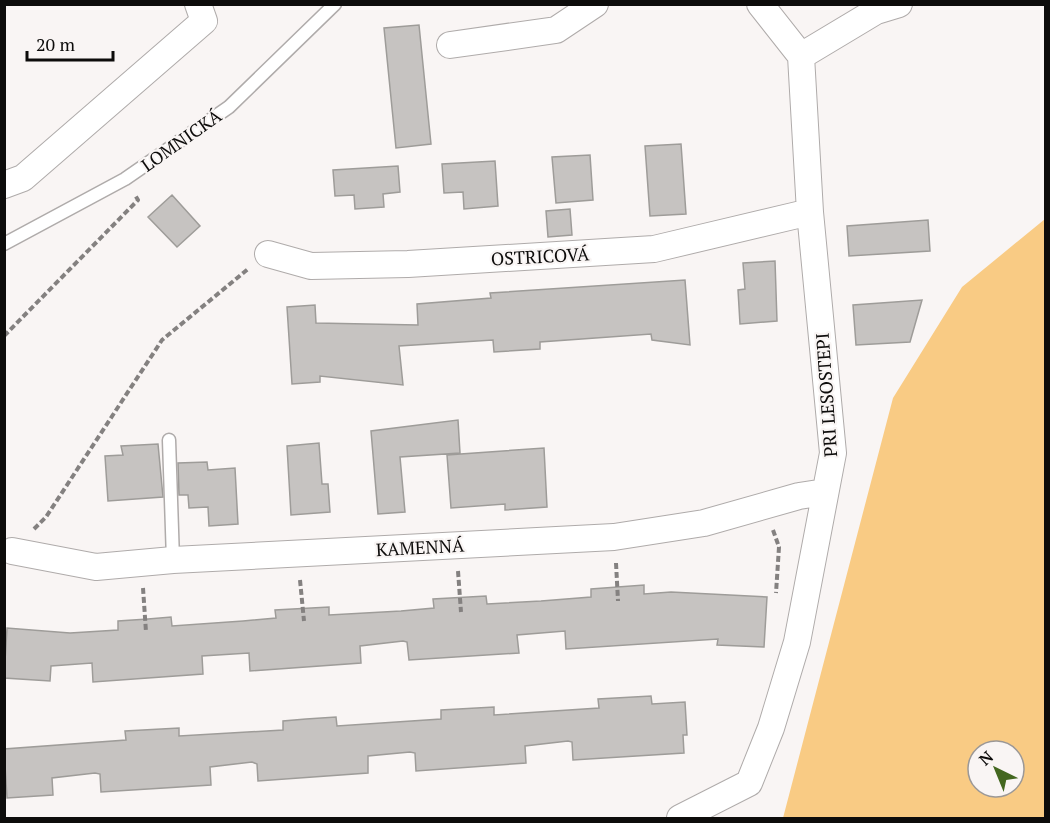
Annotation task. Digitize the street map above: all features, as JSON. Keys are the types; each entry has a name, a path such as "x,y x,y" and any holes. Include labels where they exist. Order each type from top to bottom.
{"street":[{"path":"4,185 23,178 204,21 198,4"},
{"path":"450,45 556,30 595,4"},
{"path":"760,4 801,56 876,11 899,4"},
{"name":"PRI LESOSTEPI","path":"680,819 749,783 771,728 797,642 833,453 810,212 801,56"},
{"name":"OSTRICOVÁ","path":"268,254 311,266 408,264 654,249 810,212"},
{"name":"KAMENNÁ","path":"12,551 96,567 173,560 614,537 704,523 765,505 825,492"}],"lane":[{"name":"LOMNICKÁ","path":"4,244 125,179 229,107 335,4"},
{"path":"169,441 173,560"}],"path":[{"path":"4,336 138,200 125,179"},
{"path":"12,551 46,517 162,340 268,254"},
{"path":"765,505 779,547 776,597"},
{"path":"614,537 618,601"},
{"path":"456,545 461,612"},
{"path":"298,554 304,621"},
{"path":"141,563 146,632"}],"shaded area":[{"path":"1045,219 1045,818 783,818 893,398 962,287"}],"building":[{"path":"419,25 431,144 396,148 384,28"},
{"path":"681,144 686,214 650,216 645,146"},
{"path":"590,155 593,200 556,203 552,157"},
{"path":"495,161 498,206 464,209 463,192 444,193 442,164"},
{"path":"398,166 400,192 383,194 384,207 355,209 354,195 335,196 333,170"},
{"path":"172,195 200,226 177,247 148,217"},
{"path":"570,209 572,235 548,237 546,211"},
{"path":"928,220 930,251 849,256 847,226"},
{"path":"775,261 777,321 740,324 738,290 745,289 743,263"},
{"path":"685,280 690,345 652,340 651,334 540,342 540,349 494,352 493,340 399,346 403,385 320,376 320,382 292,384 287,307 315,305 316,323 418,325 417,304 491,298 490,293"},
{"path":"922,300 910,342 856,345 853,305"},
{"path":"458,420 460,453 400,457 405,512 378,514 371,431"},
{"path":"319,443 322,484 328,484 330,512 291,515 287,446"},
{"path":"158,444 163,497 108,501 105,456 123,455 121,446"},
{"path":"544,448 547,507 505,510 505,504 451,508 447,455"},
{"path":"207,462 208,470 235,468 238,524 209,526 208,507 189,508 188,495 179,495 178,463"},
{"path":"644,585 644,594 671,592 767,597 764,647 717,645 718,639 566,649 565,631 517,635 519,653 409,660 407,642 403,641 360,646 361,663 250,671 249,653 202,656 203,674 93,682 92,663 51,666 50,681 4,678 7,628 70,633 118,630 118,621 171,617 172,626 276,618 275,610 329,607 329,615 401,611 434,608 433,599 486,596 487,604 541,601 591,597 591,589"},
{"path":"651,696 652,704 685,702 687,735 683,735 684,753 573,760 572,742 568,741 525,746 526,763 416,771 415,753 410,752 368,756 368,773 258,781 257,764 252,762 210,767 211,785 101,792 100,774 95,773 52,778 53,795 7,798 4,749 126,740 125,731 179,728 179,736 283,730 283,721 336,717 337,726 441,719 441,710 494,707 494,715 599,708 598,699"}]}
